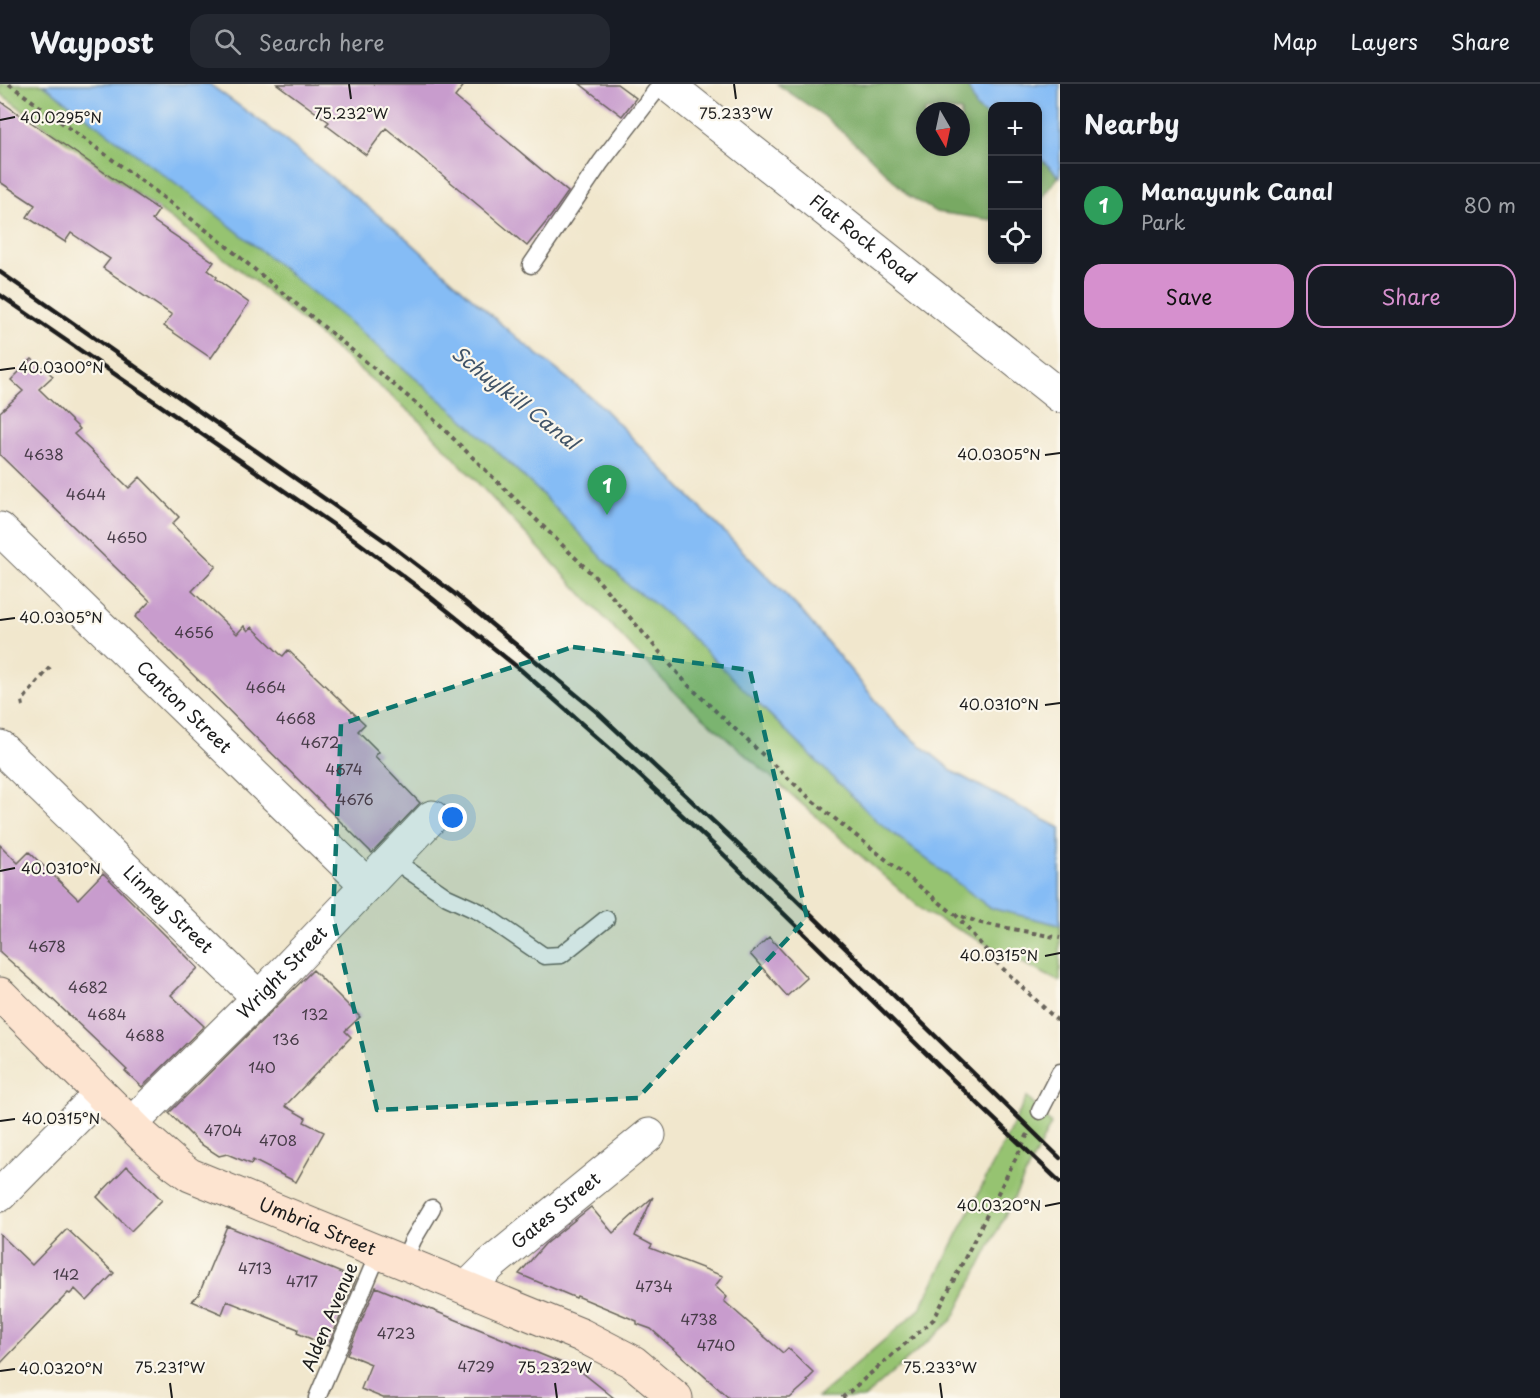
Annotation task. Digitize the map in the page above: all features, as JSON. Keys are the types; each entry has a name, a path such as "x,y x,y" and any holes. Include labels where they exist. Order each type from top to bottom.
{"main road":[{"name":"Umbria Street","path":"0,994 131,1124 190,1175 609,1348 633,1362 676,1398"}],"street":[{"name":"Flat Rock Road","path":"667,84 1060,396"},
{"name":"Canton Street","path":"0,530 367,885"},
{"name":"Linney Street","path":"0,747 260,998"},
{"name":"Wright Street","path":"131,1124 260,998 432,817"},
{"path":"0,1195 100,1094"},
{"name":"Gates Street","path":"467,1288 491,1264 649,1135"}],"lane":[{"path":"531,266 602,162 661,84"},
{"path":"392,859 447,897 480,912 544,956 561,955 606,919"},
{"path":"1040,1111 1060,1072"},
{"name":"Alden Avenue","path":"317,1398 391,1257 413,1240 432,1208"}],"path":[{"path":"9,84 219,240 423,409 597,579 687,684 814,802 954,914 997,963 1060,1023"},
{"path":"23,706 22,702 50,667"},
{"path":"954,914 981,923 1060,938"},
{"path":"842,1398 934,1319 1040,1111"}],"highlighted area":[{"path":"573,647 750,670 807,918 638,1098 377,1110 333,917 341,724"}],"green space":[{"path":"0,84 209,84 267,126 398,231 511,333 599,404 802,612 897,726 955,773 1060,828 1060,982 926,913 672,690 417,418 256,282 0,93"},
{"path":"777,84 967,84 977,108 988,116 988,219 936,212 909,196 865,152 824,116"},
{"path":"1042,160 1059,176 1042,199"},
{"path":"1027,1097 1051,1124 953,1319 864,1398 817,1398 920,1309"}],"water":[{"name":"Schuylkill Canal","path":"43,84 209,84 267,126 398,231 511,333 599,404 802,612 897,726 955,773 1060,828 1060,925 990,908 877,821 685,631 649,599 630,587 543,495 463,419 348,321 218,216"},
{"path":"967,84 1060,84 1060,177 1042,160 1042,102 988,102 988,116 977,108"}],"building":[{"path":"277,84 465,84 455,97 568,192 527,246 386,128 366,155 326,125 329,122"},
{"path":"580,84 617,84 636,98 622,116"},
{"path":"0,101 159,210 152,220 214,262 208,270 217,277 216,279 249,303 211,358 164,326 172,315 103,268 110,259 71,233 65,242 27,217 35,205 0,182"},
{"path":"32,359 53,376 39,389 80,429 74,434 129,488 140,477 179,517 172,524 216,566 192,591 237,634 244,626 248,631 252,627 283,656 288,650 365,724 358,731 379,752 375,756 420,803 372,853 135,617 150,601 0,455 0,412 23,391 11,380"},
{"path":"0,845 18,863 29,852 78,899 103,873 198,968 171,995 204,1026 142,1087 125,1071 127,1070 0,952"},
{"path":"769,937 807,978 787,996 750,954"},
{"path":"313,970 360,1017 345,1031 351,1037 285,1106 306,1118 304,1122 324,1132 296,1182 253,1160 251,1164 227,1154 219,1156 199,1143 169,1113"},
{"path":"127,1166 162,1200 131,1231 97,1197"},
{"path":"653,1197 635,1236 652,1245 650,1248 723,1276 715,1286 727,1297 724,1301 783,1353 788,1348 814,1373 807,1380 809,1381 790,1398 729,1398 651,1329 577,1296 576,1298 519,1274 545,1244 591,1207 613,1233"},
{"path":"227,1226 356,1279 328,1346 297,1333 298,1329 227,1301 222,1314 192,1301 199,1294"},
{"path":"67,1229 114,1273 87,1301 75,1289 70,1294 68,1293 0,1364 0,1234 32,1265"},
{"path":"376,1287 579,1370 614,1398 383,1398 361,1389 371,1364 347,1354"}],"railway":[{"path":"0,272 388,543 455,594 597,712 781,885 1060,1158"},
{"path":"0,295 347,534 423,591 521,670 635,771 718,849 1060,1182"}],"place":[{"name":"Manayunk Canal","path":"607,515"}]}
